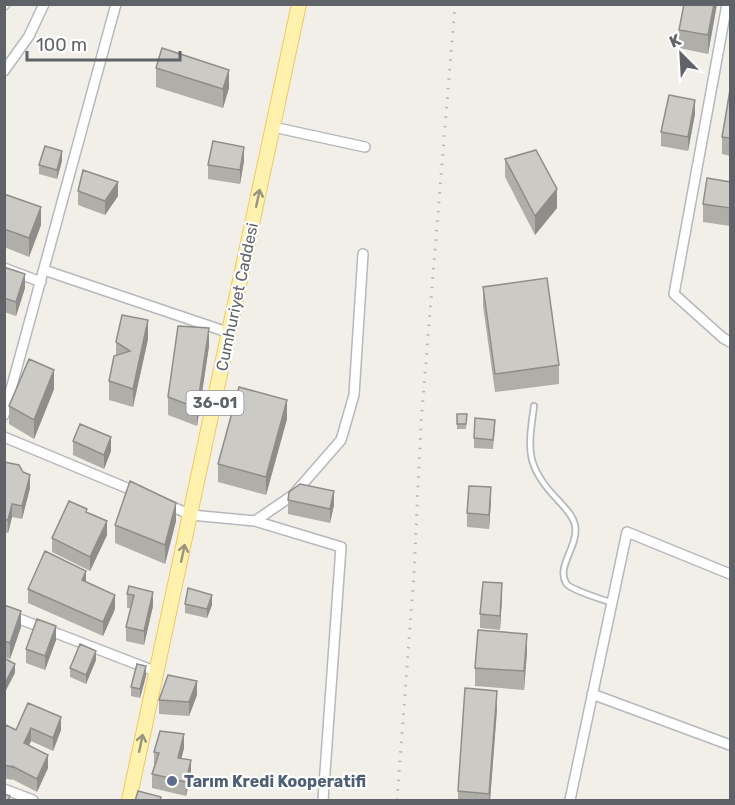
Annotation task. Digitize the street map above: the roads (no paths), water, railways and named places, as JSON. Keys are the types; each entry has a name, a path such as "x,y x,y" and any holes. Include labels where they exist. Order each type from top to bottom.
{"main road":[{"name":"Cumhuriyet Caddesi","path":"129,801 299,4"}],"street":[{"path":"4,71 29,36 44,4"},
{"path":"4,415 117,4"},
{"path":"727,4 674,294 730,342"},
{"path":"273,127 364,147"},
{"path":"255,521 292,495 342,440 354,395 363,254"},
{"path":"4,268 41,282"},
{"path":"44,270 230,333"},
{"path":"4,437 147,496"},
{"path":"158,501 191,515 255,521 341,547 323,801"},
{"path":"570,801 627,532 730,571"},
{"path":"4,613 157,672"},
{"path":"592,694 730,745"},
{"path":"4,789 33,801"}],"lane":[{"path":"534,406 529,441 532,463 543,484 572,517 575,524 576,538 563,575 566,585 612,603"}],"railway":[{"path":"397,800 414,574 421,423 455,4"}],"place":[{"name":"Tarım Kredi Kooperatifi","path":"172,781"}]}
